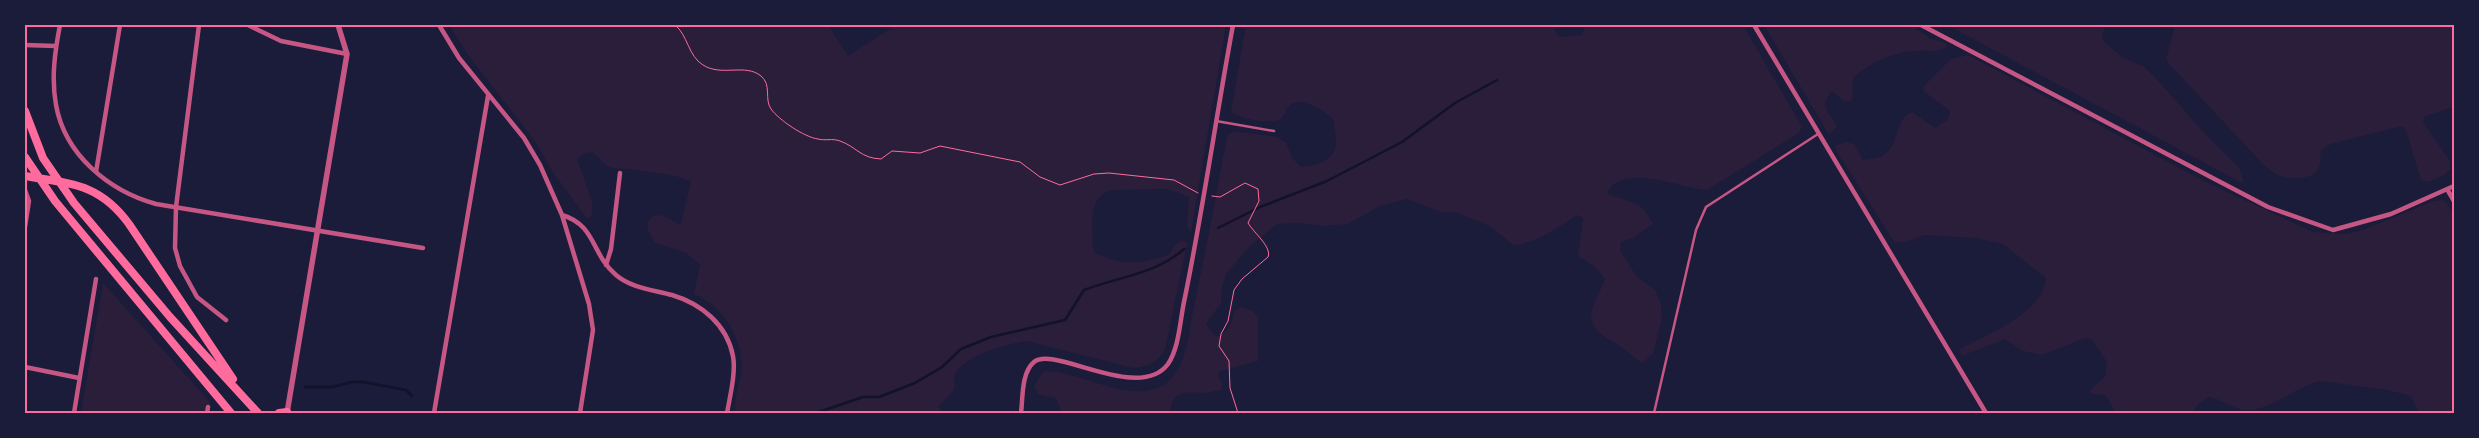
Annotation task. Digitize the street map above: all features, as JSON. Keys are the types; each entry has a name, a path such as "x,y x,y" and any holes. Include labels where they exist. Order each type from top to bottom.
{"highway":[{"path":"25,111 43,158 80,210 170,317 256,411 265,413"},
{"path":"25,157 60,208 231,413"},
{"path":"25,176 85,188 110,201 129,224 245,398"}],"street":[{"path":"60,25 54,70 56,106 60,120 71,143 96,172 128,195 156,204 423,248"},
{"path":"96,172 120,25"},
{"path":"199,25 176,207 175,248 180,266 197,297 226,320"},
{"path":"248,25 280,41 347,54"},
{"path":"286,413 319,232 347,54 338,25"},
{"path":"439,25 459,58 532,152 549,183 562,216 589,304 593,330 580,413"},
{"path":"1021,413 1026,375 1034,362 1040,360 1055,361 1135,378 1156,374 1168,364 1176,344 1189,279 1202,195 1233,25"},
{"path":"1754,25 1986,413"},
{"path":"1922,25 2268,207 2333,230 2391,214 2454,186"},
{"path":"25,45 56,46"},
{"path":"434,413 488,96"},
{"path":"606,264 611,249 620,173"},
{"path":"2447,189 2454,201"},
{"path":"25,190 29,201 25,227"},
{"path":"562,216 581,224 606,264 616,276 630,283 672,295 700,306 726,334 734,358 727,413"},
{"path":"74,413 78,378 96,279"},
{"path":"25,366 78,378"},
{"path":"207,413 208,406"}],"lane":[{"path":"1216,121 1274,131"},
{"path":"1654,413 1696,230 1706,207 1818,134"}],"path":[{"path":"675,25 683,33 690,50 702,65 726,71 748,70 763,77 768,89 770,108 786,124 811,138 821,140 832,138 843,142 863,156 881,159 892,151 920,154 940,146 1020,162 1040,177 1060,185 1094,174 1109,173 1174,180 1202,195 1220,197 1245,183 1258,189 1259,201 1248,223 1258,238 1268,246 1270,252 1268,257 1242,279 1234,290 1228,321 1221,334 1219,346 1229,361 1230,388 1238,413"}],"shaded area":[{"path":"449,25 828,25 848,56 896,25 1226,25 1191,232 1187,226 1189,197 1168,189 1112,190 1098,199 1093,214 1093,248 1095,253 1114,260 1140,262 1149,260 1169,255 1174,246 1182,240 1187,243 1165,350 1152,363 1133,368 1027,341 1009,344 977,356 960,367 955,374 954,390 939,406 942,413 736,413 741,362 736,338 730,326 715,307 694,294 700,264 686,253 655,243 648,230 648,222 651,218 659,215 678,224 681,223 691,182 665,174 613,168 593,153 584,154 577,159 592,201 592,215 590,218 586,217 554,174 535,141 468,55"},
{"path":"1246,25 1554,25 1555,31 1560,37 1582,35 1585,25 1743,25 1802,127 1799,133 1707,190 1653,179 1638,178 1625,179 1615,184 1607,193 1639,206 1649,216 1653,224 1633,238 1621,242 1620,250 1637,277 1655,290 1661,304 1662,318 1653,354 1642,363 1598,331 1592,322 1592,309 1605,279 1595,267 1578,256 1583,218 1577,215 1539,238 1513,245 1491,227 1480,222 1455,212 1441,212 1407,199 1380,206 1348,224 1325,226 1298,223 1277,224 1249,247 1226,274 1221,291 1221,303 1206,324 1216,337 1224,333 1229,327 1234,311 1242,307 1253,311 1258,317 1258,361 1220,371 1218,376 1223,384 1221,390 1206,393 1180,394 1173,400 1170,413 1062,413 1056,398 1038,394 1034,387 1043,371 1069,375 1124,390 1137,391 1150,390 1162,386 1177,371 1189,337 1227,136 1233,131 1277,137 1286,142 1292,158 1300,166 1318,164 1329,158 1335,149 1336,140 1333,119 1311,105 1299,102 1293,103 1279,120 1275,121 1247,118 1234,114 1231,111"},
{"path":"1764,25 1911,25 1931,39 1946,43 1946,47 1934,51 1907,52 1890,56 1867,67 1854,77 1851,101 1844,101 1832,91 1825,101 1827,111 1837,126 1829,135"},
{"path":"1947,25 2105,25 2102,37 2104,42 2122,57 2143,66 2154,76 2198,126 2239,168 2244,182 2242,183"},
{"path":"2175,25 2454,25 2454,107 2425,116 2423,122 2450,161 2451,168 2446,174 2429,182 2421,180 2406,131 2403,127 2398,127 2331,144 2321,150 2319,168 2315,173 2307,177 2284,177 2276,174 2263,164 2169,64 2166,59"},
{"path":"1968,55 2202,180 2313,232 2345,234 2360,231 2434,201 2444,200 2454,213 2454,413 2419,413 2411,396 2387,390 2320,381 2254,410 2240,409 2209,397 2199,403 2193,413 2116,413 2105,395 2092,394 2090,390 2105,377 2107,362 2092,340 2085,338 2042,355 2023,351 2005,339 1962,356 1959,351 1962,348 2000,329 2025,312 2042,291 2046,278 2003,244 1976,238 1924,235 1909,241 1895,243 1835,146 1845,142 1854,144 1863,160 1875,158 1888,152 1902,121 1912,112 1935,128 1947,120 1950,115 1949,110 1923,91 1924,86 1951,59"},
{"path":"103,283 210,402 207,413 81,413"}],"waterway":[{"path":"1218,228 1260,207 1327,181 1402,142 1455,103 1497,80"},
{"path":"816,413 863,397 879,397 915,383 942,367 961,349 991,337 1065,320 1084,290 1149,270 1184,249"},
{"path":"305,387 332,387 352,382 363,382 406,390 412,396"}]}
